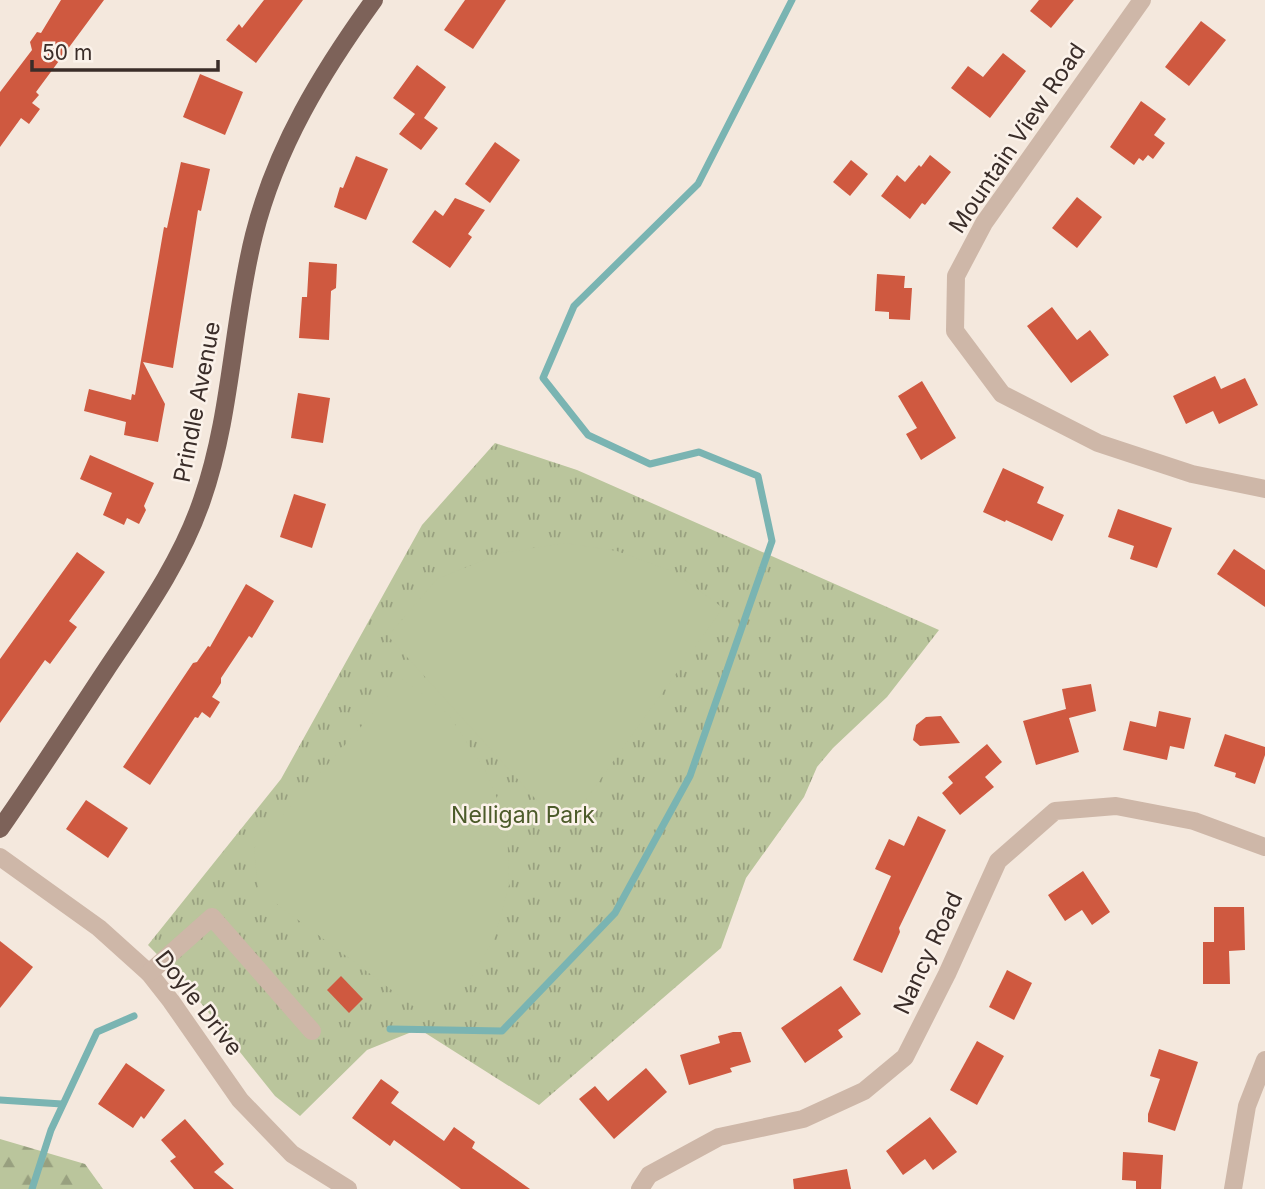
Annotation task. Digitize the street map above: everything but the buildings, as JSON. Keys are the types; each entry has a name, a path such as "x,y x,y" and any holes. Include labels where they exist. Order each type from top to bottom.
{"main road":[{"name":"Prindle Avenue","path":"0,830 160,589 187,538 216,455 254,234 272,177 305,105 331,60 374,0"}],"street":[{"name":"Mountain View Road","path":"1142,0 984,223 956,276 954,331 1002,394 1086,437 1192,474 1265,489"},
{"name":"Nancy Road","path":"640,1189 649,1175 719,1137 803,1119 864,1091 905,1057 947,974 998,861 1055,811 1116,806 1194,821 1265,847"},
{"name":"Doyle Drive","path":"0,857 99,928 149,973 240,1100 292,1154 348,1189"},
{"path":"149,973 212,916 313,1031"},
{"path":"1233,1189 1247,1105 1265,1060"}],"green space":[{"name":"Nelligan Park","path":"495,443 577,470 939,630 887,697 833,748 817,767 804,797 746,878 721,948 539,1105 419,1029 367,1050 300,1116 275,1096 185,983 148,945 281,779 422,525"},
{"path":"565,543 617,551 674,572 723,608 582,805 542,806 388,636 437,579 501,553"},
{"path":"403,679 449,715 485,770 507,822 509,885 495,937 468,983 429,1018 258,890 254,848"},
{"path":"0,1139 85,1164 103,1189 0,1189"}],"waterway":[{"path":"390,1029 502,1031 615,913 690,776 772,541 758,476 699,452 650,464 588,435 543,378 574,306 698,184 792,0"},
{"path":"32,1189 51,1130 97,1032 134,1016"},
{"path":"0,1100 62,1104"}]}
